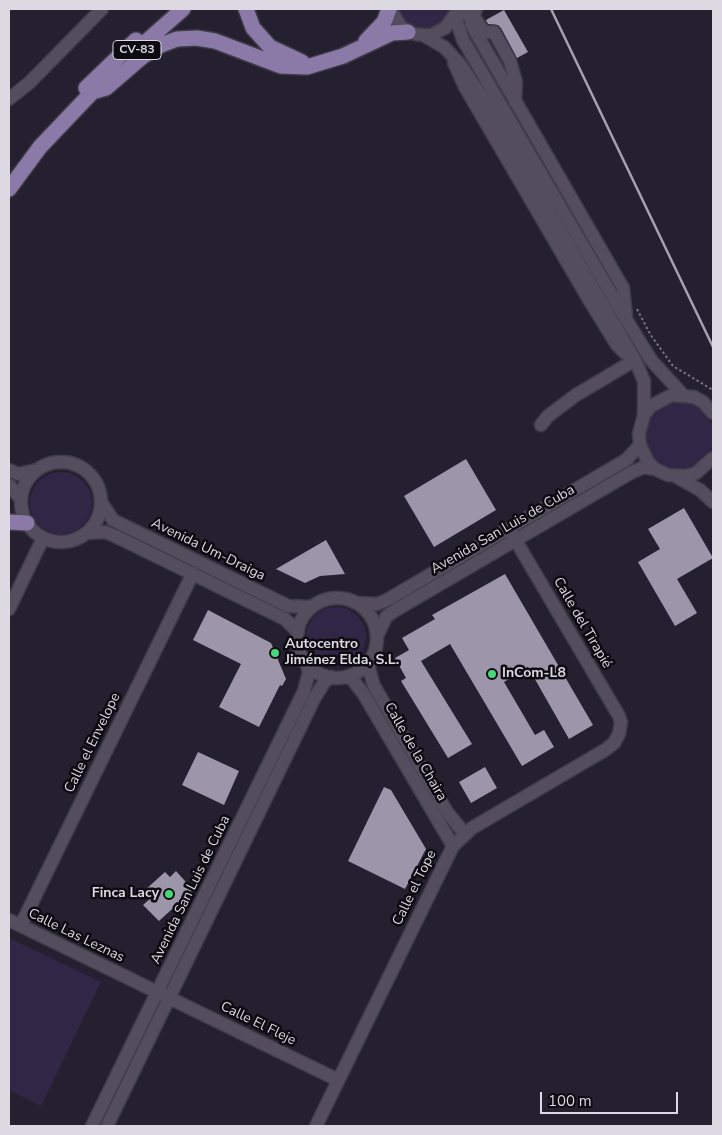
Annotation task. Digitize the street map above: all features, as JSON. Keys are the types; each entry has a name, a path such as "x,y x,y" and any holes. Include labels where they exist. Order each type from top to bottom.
{"main road":[{"path":"70,113 74,100 167,9"},
{"name":"CV-83","path":"9,189 28,162 70,113 184,9"},
{"path":"246,9 254,28 270,47 298,61 321,64"},
{"path":"362,46 384,22 390,9"},
{"path":"92,92 106,88 142,57 161,45 177,39 197,38 215,41 282,66 307,67 321,64 392,33 416,33"},
{"path":"9,522 27,523"}],"street":[{"path":"9,100 29,83 102,9"},
{"path":"390,9 396,21 450,52 468,74 635,360 644,381 646,403 640,424 640,444 648,462 655,469 676,476 700,490 713,502"},
{"path":"416,33 431,35 445,28 456,13"},
{"path":"456,13 475,13 470,24 623,288 627,321"},
{"path":"456,13 463,40 627,321 656,366 683,395 703,402 713,413"},
{"path":"541,425 548,416 576,395 635,360"},
{"path":"644,415 661,399 683,395"},
{"name":"Avenida San Luis de Cuba","path":"358,603 377,604 388,600 626,460 640,444"},
{"path":"676,476 696,473 713,458"},
{"path":"9,470 18,474 62,462 79,467 97,485 101,502 97,519 86,533 65,542 43,538 27,523 22,512 21,499 27,482 38,470"},
{"name":"Avenida San Luis de Cuba","path":"377,636 386,617 394,611 632,472 644,467 655,469"},
{"path":"9,485 21,499"},
{"name":"Avenida Um-Draiga","path":"101,502 106,512 119,524 288,606 312,607"},
{"name":"Calle del Tirapié","path":"509,529 619,716 619,734"},
{"name":"Avenida Um-Draiga","path":"86,533 105,532 193,573 285,619 298,632"},
{"path":"9,610 43,538"},
{"name":"Calle el Envelope","path":"21,925 193,573"},
{"path":"334,598 358,603 368,612 375,623 376,649 370,661 360,671 346,677 323,675 307,665 299,649 298,632 302,618 312,607 322,601 334,598"},
{"name":"Calle de la Chaira","path":"370,661 369,669 374,686 447,812 465,834"},
{"name":"Avenida San Luis de Cuba","path":"107,1126 164,995 304,691 309,672 307,665"},
{"name":"Avenida San Luis de Cuba","path":"92,1126 164,995 315,696 325,681 332,677"},
{"name":"Calle de la Chaira","path":"346,677 352,679 363,693 453,846"},
{"name":"Calle el Tope","path":"316,1126 453,846 465,834 605,750 614,743 619,734"},
{"name":"Calle Las Leznas","path":"9,920 164,995"},
{"name":"Calle El Fleje","path":"164,995 338,1080"}],"shaded area":[{"path":"397,9 452,9 444,21 428,29 408,24"},
{"path":"673,402 687,402 699,407 709,417 714,429 714,443 709,455 699,465 687,470 673,470 661,465 651,455 646,443 646,429 651,417 661,407"},
{"path":"61,472 78,477 83,481 87,486 92,503 87,520 83,525 78,529 61,534 44,529 39,525 35,520 30,503 35,486 39,481 44,477"},
{"path":"336,607 352,612 357,616 361,621 366,637 361,653 357,658 352,662 336,667 320,662 315,658 311,653 306,637 311,621 315,616 320,612"},
{"path":"9,938 101,982 41,1106 9,1090"}],"building":[{"path":"504,10 528,52 517,58 501,28 498,25 488,24 486,20"},
{"path":"466,459 496,510 434,547 404,496"},
{"path":"684,508 713,558 677,579 697,613 675,626 638,562 660,549 648,529"},
{"path":"326,540 345,574 320,576 305,583 276,569"},
{"name":"InCom-L8","path":"505,574 593,725 569,739 528,667 504,682 535,735 544,730 554,747 522,766 450,644 421,661 472,744 448,758 401,681 406,678 395,658 409,650 402,638 435,619 432,615"},
{"path":"208,610 271,643 286,679 282,686 280,685 259,727 219,707 241,664 193,640"},
{"path":"198,752 239,771 224,805 182,785"},
{"path":"485,767 497,788 471,803 459,782"},
{"path":"384,787 391,790 426,849 405,889 348,861"},
{"name":"Finca Lacy","path":"176,871 193,890 159,921 143,905 152,897 145,890 165,872 170,877"}],"railway":[{"path":"551,9 713,347"}],"place":[{"name":"Autocentro Jiménez Elda, S.L.","path":"275,653"},
{"name":"InCom-L8","path":"492,674"},
{"name":"Finca Lacy","path":"169,894"}]}
